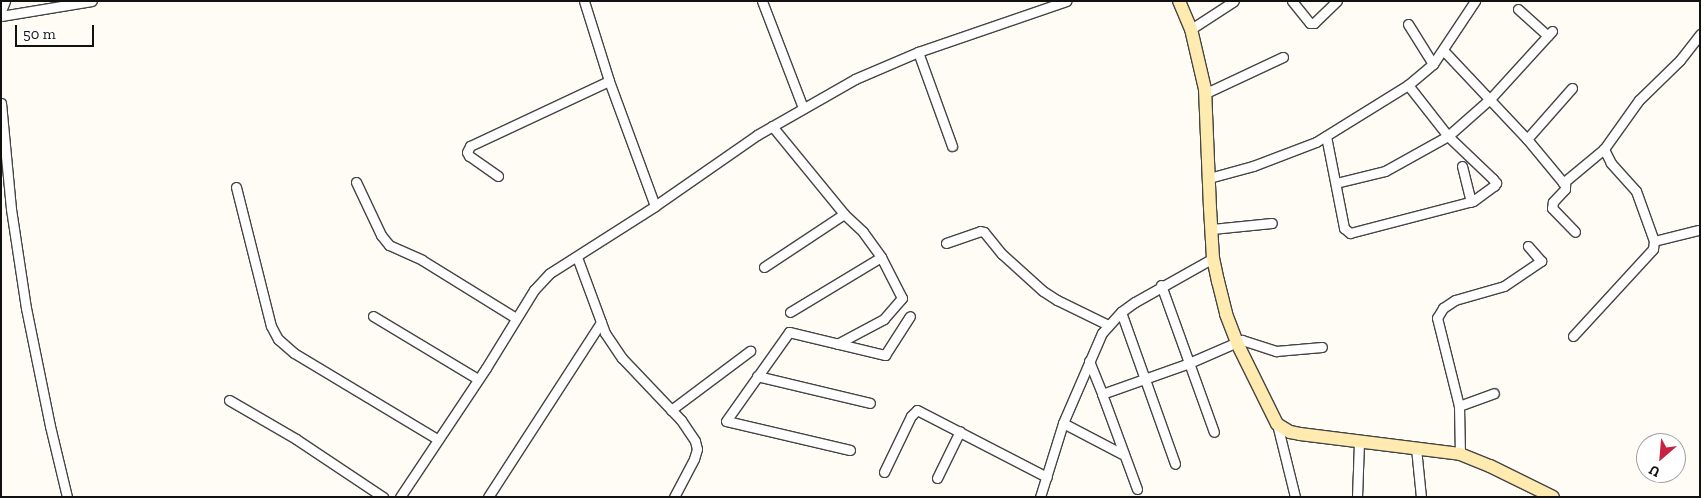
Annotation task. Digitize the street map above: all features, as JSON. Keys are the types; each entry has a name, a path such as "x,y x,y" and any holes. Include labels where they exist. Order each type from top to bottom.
{"street":[{"path":"1,11 5,1"},
{"path":"1,16 92,1"},
{"path":"584,1 609,81 654,206"},
{"path":"762,1 803,108"},
{"path":"400,497 542,279 772,126 855,79 918,52 1066,1"},
{"path":"1179,1 1191,29 1206,93 1213,258 1226,314 1237,342 1277,424 1295,497"},
{"path":"1191,29 1234,1"},
{"path":"1292,1 1310,23 1314,23 1338,1"},
{"path":"1209,178 1253,166 1316,142 1408,85 1433,64 1475,1"},
{"path":"1336,183 1385,170 1448,136 1490,98 1550,34 1518,8"},
{"path":"1408,24 1433,64"},
{"path":"1563,183 1604,149 1639,100 1680,60 1700,34"},
{"path":"1443,50 1527,139 1563,183 1565,189 1553,202 1552,208 1575,232"},
{"path":"918,52 952,146"},
{"path":"1206,93 1283,57"},
{"path":"498,176 469,156 470,146 609,81"},
{"path":"1326,136 1344,228 1350,232 1471,202 1494,186 1496,183 1448,136 1408,85"},
{"path":"1527,139 1572,88"},
{"path":"1,103 11,209 26,308 50,426 67,497"},
{"path":"772,126 844,214 863,232 881,257 902,298 884,319 837,344"},
{"path":"1573,336 1654,249 1654,241 1636,191 1610,163 1604,149"},
{"path":"1462,166 1471,202"},
{"path":"356,182 381,235 389,245 422,260 516,318"},
{"path":"236,187 271,326 278,339 294,353 437,439"},
{"path":"764,267 844,214"},
{"path":"1212,229 1272,223"},
{"path":"1654,241 1698,230"},
{"path":"946,243 984,232 1002,254 1043,291 1108,325"},
{"path":"1460,454 1459,406 1437,323 1439,315 1443,308 1454,300 1504,286 1541,261 1528,246"},
{"path":"577,257 605,333 622,358 690,431 697,449 674,497"},
{"path":"790,312 881,257"},
{"path":"1040,497 1063,423 1097,341 1108,325 1121,312 1161,285 1213,258"},
{"path":"1161,285 1214,432"},
{"path":"1121,312 1176,464"},
{"path":"373,316 478,379"},
{"path":"850,450 726,421 789,332 885,356 910,316"},
{"path":"488,497 601,322"},
{"path":"1102,394 1189,363 1237,342 1250,341 1276,351 1322,346"},
{"path":"671,410 750,351"},
{"path":"1089,361 1136,489"},
{"path":"757,376 870,403"},
{"path":"1459,406 1494,393"},
{"path":"229,400 296,439 383,497"},
{"path":"884,472 914,411 922,412 1047,477"},
{"path":"1063,423 1124,455"},
{"path":"1277,424 1290,432 1300,434 1460,454 1490,466 1553,497"},
{"path":"937,478 960,431"},
{"path":"1357,497 1359,442"},
{"path":"1416,448 1421,497"}]}
